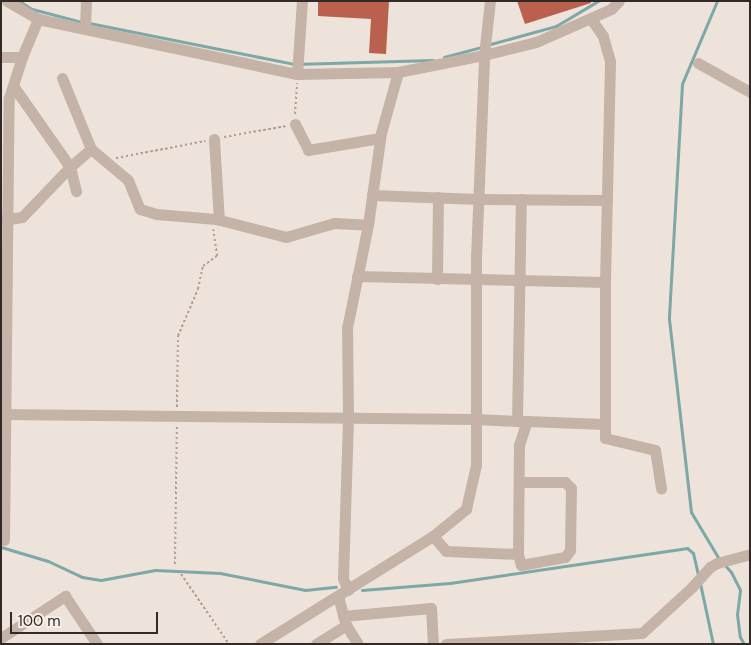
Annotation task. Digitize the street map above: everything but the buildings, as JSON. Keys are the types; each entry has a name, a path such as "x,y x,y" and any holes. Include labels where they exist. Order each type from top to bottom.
{"street":[{"path":"6,1 38,19 85,23 297,74 398,72 484,54 536,42 591,19 611,9 619,1"},
{"path":"85,23 86,1"},
{"path":"297,74 302,1"},
{"path":"260,644 433,536 466,509 476,465 476,280 484,54 490,1"},
{"path":"4,540 5,220 9,98 22,57 38,19"},
{"path":"591,19 602,36 610,61 604,282 605,438 655,450 661,489"},
{"path":"1,57 22,57"},
{"path":"698,63 750,92"},
{"path":"358,644 345,620 343,593 348,417 347,328 368,225 380,138 398,72"},
{"path":"62,78 91,149 128,180 140,210 156,214 216,219 286,237 334,223 368,225"},
{"path":"14,87 70,167 76,191"},
{"path":"295,124 308,150 380,138"},
{"path":"214,140 216,219"},
{"path":"5,220 22,217 70,167 91,149"},
{"path":"372,195 479,199 607,200"},
{"path":"437,279 438,197"},
{"path":"519,482 565,482 571,488 570,550 565,557 522,565 518,554 519,445 522,421 521,199"},
{"path":"357,276 604,282"},
{"path":"3,414 475,419 481,421 604,424"},
{"path":"433,536 446,551 518,554"},
{"path":"446,644 642,633 717,563 750,554"},
{"path":"1,638 65,596 97,644"},
{"path":"316,644 345,620 430,608 433,644"}],"path":[{"path":"175,564 178,336 198,289 203,266 217,256 216,219"},
{"path":"181,574 229,644"}],"waterway":[{"path":"19,1 32,9 82,22"},
{"path":"487,45 556,26 598,1"},
{"path":"717,1 682,84 669,319 691,512 719,559"},
{"path":"89,23 295,64 433,60"},
{"path":"444,57 481,47"},
{"path":"1,547 48,561 82,577 101,580 155,570 220,573 305,590 336,587"},
{"path":"362,590 450,583 687,548 693,553 698,575"},
{"path":"723,563 731,572 740,590 737,614 740,637 744,644"},
{"path":"700,583 713,644"}]}
